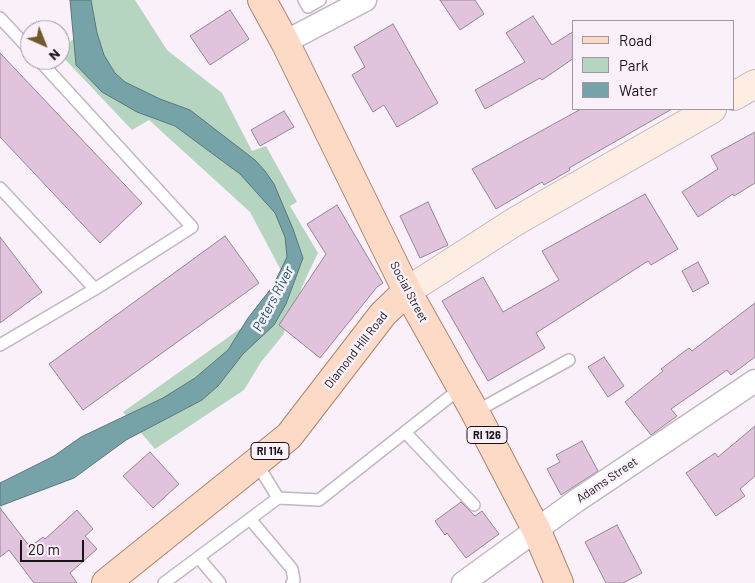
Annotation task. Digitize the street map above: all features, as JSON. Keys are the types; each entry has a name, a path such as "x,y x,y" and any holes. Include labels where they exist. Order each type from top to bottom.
{"main road":[{"name":"Social Street","path":"262,0 285,42 407,291 462,387 536,529 559,583"},
{"path":"735,95 755,84"},
{"name":"Diamond Hill Road","path":"106,583 289,436 383,314 407,291 516,221 710,110"}],"street":[{"path":"285,42 365,0"},
{"name":"Adams Street","path":"463,583 536,529 755,381"}],"lane":[{"path":"304,0 308,7 320,0"},
{"path":"0,18 20,39"},
{"path":"0,345 192,227 48,70"},
{"path":"0,188 95,288"},
{"path":"475,412 568,360"},
{"path":"164,583 278,498 318,500 462,387"},
{"path":"405,432 474,504"},
{"path":"256,462 278,498"},
{"path":"250,519 292,569 294,580 292,583"},
{"path":"199,558 220,583"}],"green space":[{"path":"76,0 135,0 167,50 222,93 252,151 266,146 297,202 290,206 318,253 283,335 261,362 244,390 155,449 123,412 251,321 284,276 250,212 149,120 132,130 70,65 70,42 80,33"}],"water":[{"name":"Peters River","path":"70,0 91,0 97,33 104,55 115,73 125,82 160,99 190,110 255,160 265,171 274,184 303,258 286,304 274,325 243,354 218,386 202,400 126,440 74,478 0,506 0,483 54,456 81,437 163,398 195,378 228,350 248,318 273,286 287,257 285,237 275,213 240,174 175,126 137,112 102,92 76,65"}],"building":[{"path":"440,0 475,0 484,14 460,30"},
{"path":"230,10 249,39 210,65 190,36"},
{"path":"533,16 552,45 572,32 572,59 542,80 540,78 485,109 475,90 525,62 506,33"},
{"path":"393,24 438,103 397,127 384,105 373,112 352,75 365,67 354,47"},
{"path":"0,53 142,203 100,243 0,137"},
{"path":"579,110 670,110 569,168 570,170 544,185 542,182 496,209 472,169"},
{"path":"284,111 294,127 260,146 251,130"},
{"path":"755,132 755,183 734,196 733,194 698,217 682,192 718,169 711,156"},
{"path":"645,194 678,249 651,265 648,261 536,333 545,348 488,381 442,301 483,277 503,312 559,280 542,251"},
{"path":"428,202 448,245 420,258 400,216"},
{"path":"337,205 383,283 377,287 320,358 279,325 326,254 307,224"},
{"path":"225,236 259,283 83,410 49,364"},
{"path":"0,237 42,292 0,323"},
{"path":"698,262 709,283 693,292 682,271"},
{"path":"755,303 755,357 731,375 727,370 671,409 677,416 651,435 625,402 663,371 661,369 689,348 692,351"},
{"path":"604,357 624,386 608,397 588,367"},
{"path":"755,426 755,476 740,489 745,496 716,516 686,473 715,453 718,457"},
{"path":"582,441 598,471 561,495 547,469 560,462 556,455"},
{"path":"150,452 179,484 153,508 123,476"},
{"path":"461,502 475,516 482,511 499,534 466,558 435,521"},
{"path":"0,508 30,547 43,537 45,539 77,510 93,529 85,536 97,549 70,573 77,583 34,583 9,550 0,557"},
{"path":"617,525 642,573 623,583 606,583 585,542"}]}
